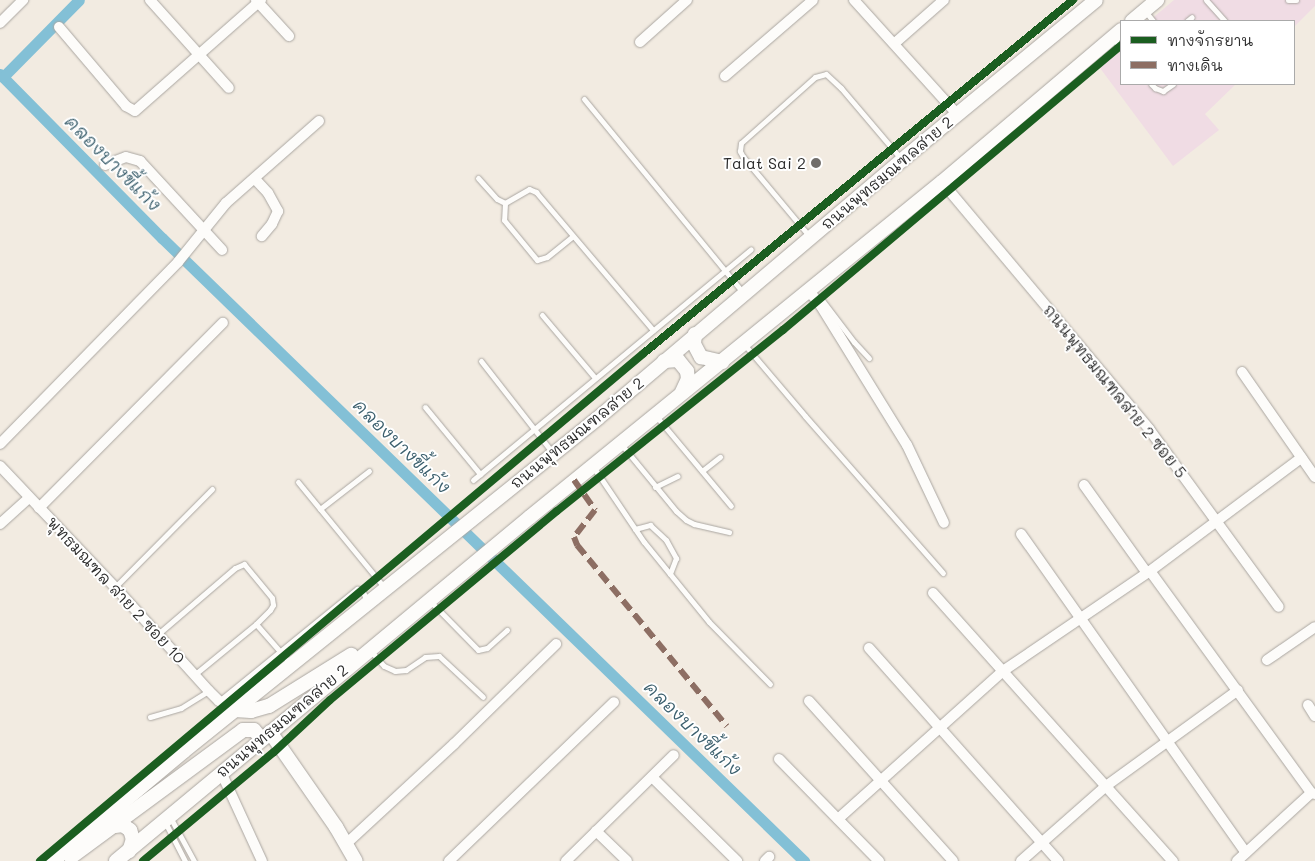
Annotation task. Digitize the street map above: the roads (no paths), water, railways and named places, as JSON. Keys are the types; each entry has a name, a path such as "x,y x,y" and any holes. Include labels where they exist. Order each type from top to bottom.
{"main road":[{"name":"ถนนพุทธมณฑลสาย 2","path":"53,861 235,710 440,547 510,487 554,453 957,114 1096,0"},
{"path":"1135,20 1149,16 1156,0"},
{"name":"ถนนพุทธมณฑลสาย 2","path":"116,861 369,649 655,414 722,362 1118,38"},
{"path":"695,334 694,344 701,357 722,362"},
{"path":"664,361 678,360 683,364 688,375 682,392"},
{"path":"235,710 251,711 270,706 400,624"},
{"path":"65,861 243,730 254,730 266,735 346,844 356,861"},
{"path":"115,826 123,825 130,830 133,838 129,851"}],"street":[{"path":"0,23 23,0"},
{"path":"150,0 229,88"},
{"path":"640,42 687,0"},
{"path":"725,76 813,0"},
{"path":"854,0 957,114"},
{"path":"895,44 944,0"},
{"path":"59,27 126,106 135,111 258,1 289,36"},
{"path":"0,444 178,262 226,203 319,121"},
{"path":"104,165 126,157 140,162 222,250"},
{"path":"255,179 268,193 278,211 277,217 262,236"},
{"name":"ถนนพุทธมณฑลสาย 2 ซอย 5","path":"942,182 1149,429 1279,607"},
{"path":"811,289 907,445 944,523"},
{"path":"39,508 223,323"},
{"path":"1242,372 1315,477"},
{"path":"838,819 1003,671 1148,572 1301,458"},
{"name":"พุทธมณฑล สาย 2 ซอย 10","path":"0,466 115,587 209,691 220,701 235,710"},
{"path":"1084,485 1313,793 1237,861"},
{"path":"0,524 29,498"},
{"path":"1021,534 1246,853"},
{"path":"933,593 1173,861"},
{"path":"1267,660 1315,627"},
{"path":"346,844 454,744 556,644"},
{"path":"869,648 1058,861"},
{"path":"1021,861 1106,786 1238,690"},
{"path":"809,701 952,861"},
{"path":"449,861 614,702"},
{"path":"1308,705 1315,716"},
{"path":"566,861 674,755"},
{"path":"779,759 879,861"},
{"path":"221,772 262,861"},
{"path":"652,777 737,861"},
{"path":"596,831 627,861"}],"lane":[{"path":"1206,0 1224,20"},
{"path":"1288,0 1296,0"},
{"path":"811,237 742,157 740,151 741,143 816,77 826,74 841,88 902,160"},
{"path":"1152,85 1163,91 1171,85"},
{"path":"584,99 744,294"},
{"path":"478,178 496,199 505,204"},
{"path":"505,204 529,188 536,192 653,330"},
{"path":"505,204 504,220 537,260 547,257 573,236"},
{"path":"473,480 751,248"},
{"path":"811,289 869,358"},
{"path":"542,315 596,378"},
{"path":"744,344 943,573"},
{"path":"481,361 554,453"},
{"path":"425,407 480,474"},
{"path":"655,414 731,506"},
{"path":"620,443 655,487 686,520 694,524 729,532"},
{"path":"702,471 720,457"},
{"path":"593,466 624,509 635,529 670,574 726,640 770,684"},
{"path":"320,509 369,472"},
{"path":"655,487 678,476"},
{"path":"298,482 386,590"},
{"path":"115,587 212,489"},
{"path":"635,529 650,526 666,540 676,558 670,574"},
{"path":"158,634 235,568 244,564 272,598 273,605 256,624 194,675"},
{"path":"220,701 358,589 362,589 368,605"},
{"path":"429,600 478,650 487,648 507,630"},
{"path":"256,624 292,665"},
{"path":"369,649 384,666 395,671 406,670 425,657 439,656 483,697"},
{"path":"150,717 181,708 209,691"},
{"path":"167,818 185,861"},
{"path":"167,818 194,861"}],"waterway":[{"path":"3,77 79,0"},
{"name":"คลองบางขี้แก้ง","path":"0,74 162,238 804,861"}],"place":[{"name":"Talat Sai 2","path":"816,163"}]}
